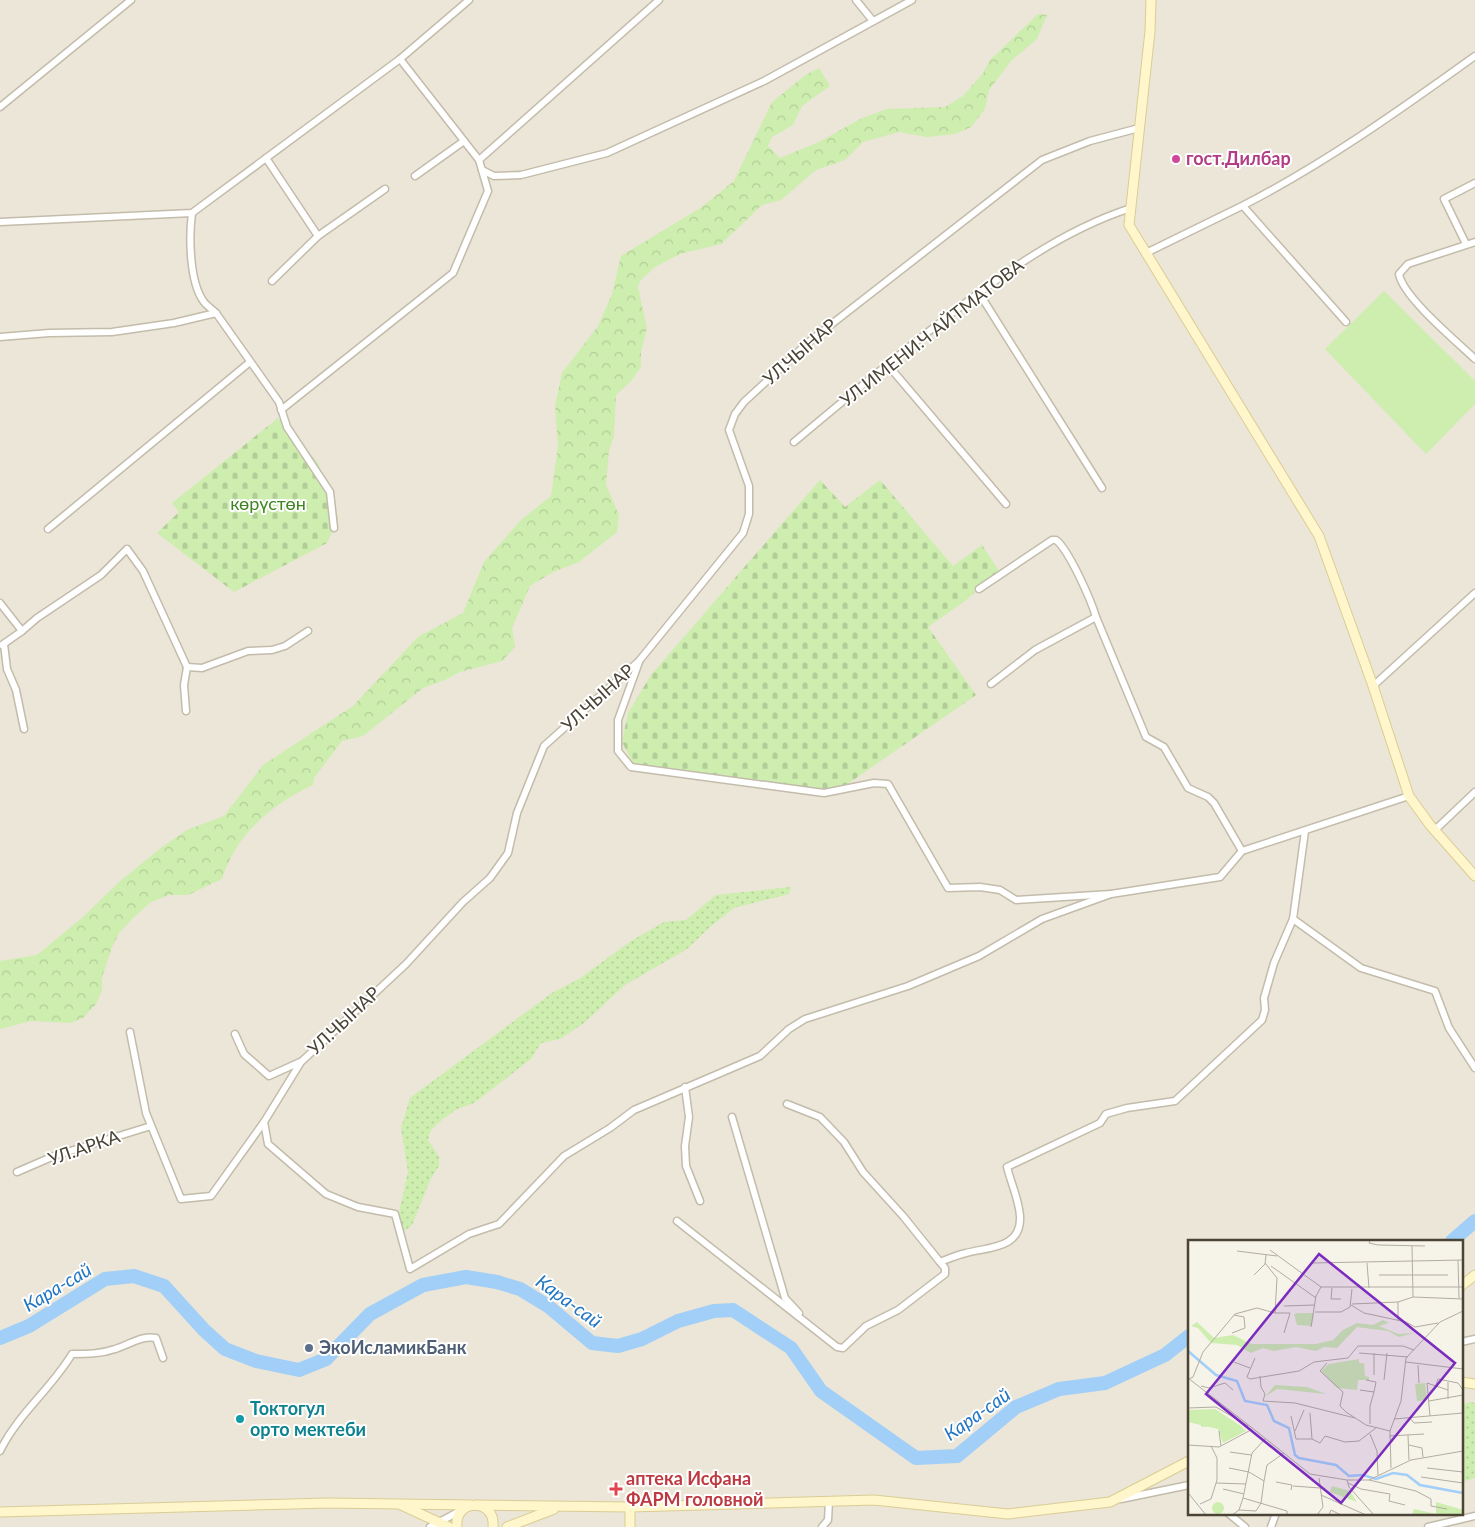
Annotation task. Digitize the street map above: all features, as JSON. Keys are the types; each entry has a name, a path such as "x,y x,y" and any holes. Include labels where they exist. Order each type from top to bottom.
{"main road":[{"path":"1151,0 1150,30 1129,225 1319,536 1373,686 1409,796 1435,830 1475,876"},
{"path":"1462,1285 1475,1275"},
{"path":"1462,1382 1475,1384"},
{"path":"0,1512 396,1503 470,1506 630,1507 874,1500 1008,1514 1110,1502 1188,1462"},
{"path":"396,1503 445,1525"},
{"path":"458,1527 458,1516 470,1506 484,1507 491,1513 493,1527"},
{"path":"507,1527 559,1507"},
{"path":"630,1507 630,1527"}],"street":[{"path":"0,108 130,0"},
{"path":"0,222 192,213 400,59 469,0"},
{"path":"479,160 660,0"},
{"path":"856,0 873,21"},
{"path":"482,170 494,176 521,175 607,152 764,81 912,0"},
{"path":"1146,252 1242,206 1308,168 1409,104 1475,56"},
{"path":"281,410 453,273 488,191 479,160 400,59"},
{"name":"УЛ.ЧЫНАР","path":"130,1032 146,1113 181,1199 211,1196 264,1122 301,1062 406,964 463,902 490,878 508,853 517,813 544,746 639,661 743,533 749,514 749,486 729,430 735,414 744,402 810,340 1042,160 1090,141 1139,128"},
{"path":"416,176 464,140"},
{"path":"266,158 318,236"},
{"path":"1466,244 1444,199 1475,183"},
{"path":"272,281 318,236 385,189"},
{"path":"1242,206 1346,322"},
{"name":"УЛ.ИМЕНИ.Ч АЙТМАТОВА","path":"794,442 888,364 1009,270 1096,219 1130,208"},
{"path":"192,213 189,237 196,282 203,301 216,313 279,402 287,427 330,492 334,528"},
{"path":"1475,242 1408,264 1399,274 1401,284 1417,303 1475,359"},
{"path":"979,293 1102,488"},
{"path":"0,337 112,332 174,323 216,313"},
{"path":"48,530 250,362"},
{"path":"888,364 1006,504"},
{"path":"979,589 1052,540 1056,540 1074,568 1146,737 1164,747 1188,788 1208,797 1214,804 1242,851"},
{"path":"24,729 16,690 7,669 2,645 37,618 102,575 126,549 143,571 187,667 184,685 186,711"},
{"path":"1373,686 1473,597"},
{"path":"0,603 22,631"},
{"path":"991,684 1035,650 1096,617"},
{"path":"187,667 202,668 248,651 272,650 285,646 308,631"},
{"path":"639,661 618,720 618,751 631,767 824,793 874,783 888,784 948,888 980,887 1000,890 1016,900 1111,894 1220,876 1242,851 1409,796"},
{"path":"1435,830 1475,792"},
{"path":"940,1262 965,1253 994,1248 1012,1241 1019,1229 1020,1216 1007,1167 1100,1123 1106,1114 1127,1108 1175,1101 1262,1020 1265,1010 1264,998 1274,963 1293,919 1305,830"},
{"path":"264,1122 268,1144 326,1194 358,1207 395,1214 410,1269 469,1234 499,1224 564,1156 610,1128 634,1110 760,1056 788,1029 805,1019 908,986 980,956 1042,919 1111,894"},
{"path":"1293,919 1361,968 1435,991 1448,1028 1475,1068"},
{"path":"235,1034 244,1054 269,1076 301,1062"},
{"path":"685,1087 689,1117 685,1146 686,1166 700,1201"},
{"path":"677,1221 837,1347 842,1348 866,1326 898,1310 945,1274 945,1268 903,1216 863,1172 844,1142 820,1117 787,1104"},
{"path":"732,1117 785,1298 813,1327 837,1347"},
{"name":"УЛ.АРКА","path":"17,1172 62,1154 151,1126"},
{"path":"0,1451 22,1416 52,1384 72,1354 92,1354 114,1350 149,1336 156,1338 163,1358"},
{"path":"1462,1342 1475,1339"},
{"path":"1110,1502 1188,1485"},
{"path":"822,1527 828,1520 829,1502"},
{"path":"430,1527 445,1525 470,1506"},
{"path":"1229,1514 1245,1527"},
{"path":"1271,1527 1276,1514"},
{"path":"1428,1527 1475,1516"}],"shaded area":[{"path":"0,0 1475,0 1475,1527 0,1527"}],"green space":[{"path":"1038,14 1047,15 1037,39 1011,61 989,90 985,109 971,127 955,134 927,137 899,132 863,142 845,160 816,170 781,200 762,205 721,244 680,254 655,267 640,281 638,287 647,328 641,352 641,367 631,381 616,395 614,435 609,451 606,485 619,515 617,532 579,562 553,572 530,586 512,628 515,647 502,661 460,672 423,688 363,736 342,741 314,778 313,785 283,801 257,822 246,834 228,863 222,879 188,895 169,895 151,902 119,933 102,977 102,991 96,1004 83,1018 70,1023 31,1021 0,1029 0,961 37,955 83,917 119,882 162,847 187,830 224,816 263,765 353,706 418,637 463,613 484,562 522,519 551,496 558,446 555,406 562,373 598,326 612,294 621,256 702,207 734,181 772,102 807,74 819,68 830,86 802,106 793,125 772,137 768,146 780,158 819,142 862,118 887,109 945,107 963,96 983,73 990,60"},
{"path":"1384,291 1475,381 1475,404 1426,454 1325,349"},
{"name":"көрүстөн","path":"278,418 318,463 338,518 327,543 234,592 157,533 179,512 172,503"},
{"path":"820,480 845,507 880,480 953,566 982,545 999,571 965,601 928,627 976,695 836,792 729,780 633,763 622,742 628,713 651,675"},
{"path":"791,887 789,894 734,908 711,926 687,949 625,985 584,1023 560,1039 541,1043 531,1059 474,1103 457,1109 443,1119 431,1130 428,1140 439,1157 439,1166 430,1180 412,1225 401,1234 397,1222 408,1172 401,1128 410,1098 552,993 579,979 631,941 664,922 686,920 716,895"},
{"path":"1470,1402 1475,1403 1475,1478 1462,1482 1462,1406"}],"waterway":[{"name":"Кара-сай","path":"1453,1240 1475,1221"},
{"name":"Кара-сай","path":"0,1338 29,1326 105,1279 134,1276 164,1286 204,1330 225,1349 256,1361 299,1370 326,1359 370,1314 423,1285 466,1277 497,1282 520,1289 548,1306 592,1343 618,1346 642,1339 678,1321 714,1311 733,1310 791,1348 821,1391 916,1458 957,1456 1016,1407 1059,1389 1105,1383 1165,1355 1188,1337"}],"place":[{"name":"гост.Дилбар","path":"1176,159"},
{"name":"ЭкоИсламикБанк","path":"309,1348"},
{"name":"Токтогул орто мектеби","path":"240,1419"},
{"name":"аптека Исфана ФАРМ головной","path":"616,1489"}]}
